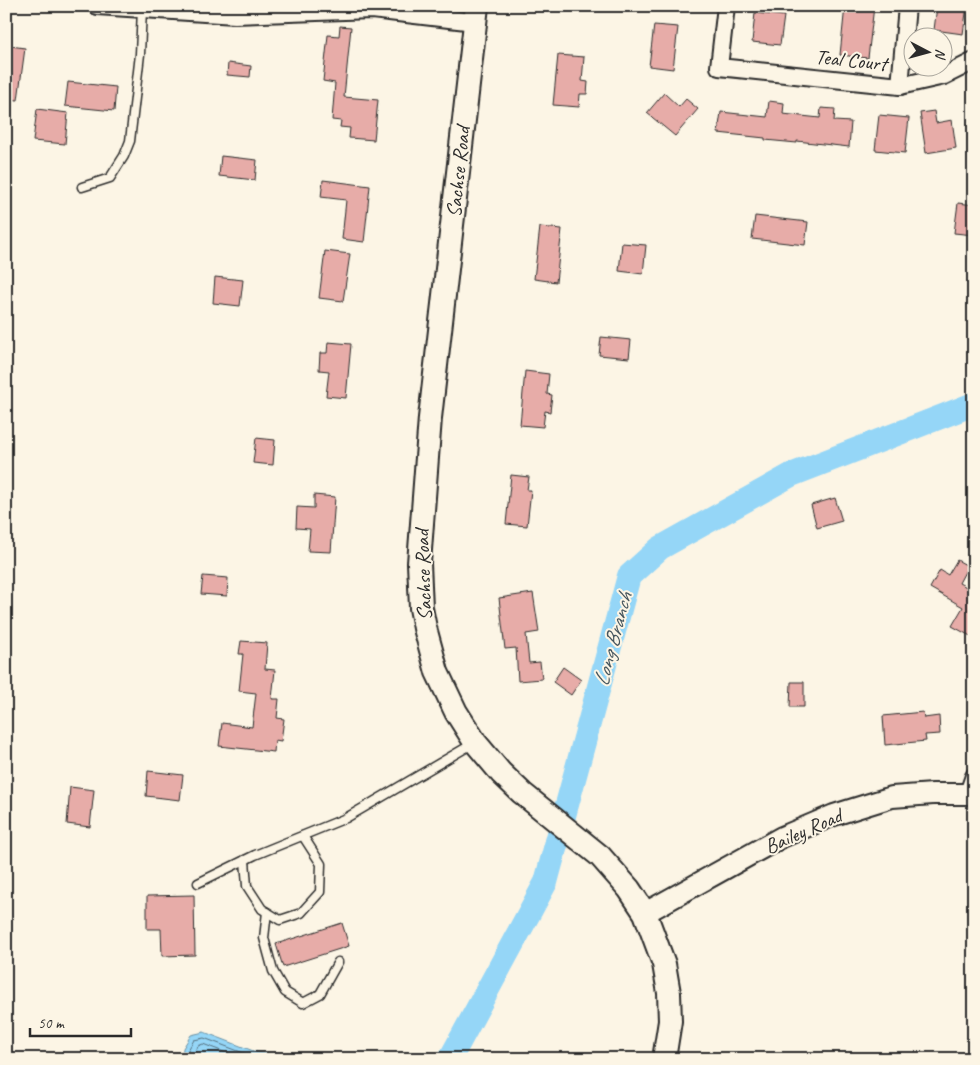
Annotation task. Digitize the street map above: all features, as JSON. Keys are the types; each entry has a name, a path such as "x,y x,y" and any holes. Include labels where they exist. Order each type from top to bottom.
{"main road":[{"name":"Sachse Road","path":"476,14 431,412 419,563 421,608 437,672 456,712 475,742 501,773 600,856 646,913 664,964 669,993 670,1021 664,1059"}],"street":[{"path":"97,6 235,15 372,10 476,14"},
{"name":"Teal Court","path":"726,6 719,67 900,86 944,76 974,61"},
{"path":"900,86 907,6"},
{"name":"Bailey Road","path":"646,913 782,837 834,815 892,797 972,788"}],"lane":[{"path":"82,187 110,178 124,156 130,141 140,54 142,9"},
{"path":"198,883 245,860 346,818 475,742"},
{"path":"245,860 247,886 262,909 280,920 301,913 320,892 321,864 303,836"},
{"path":"267,912 264,938 273,971 285,992 303,1003 320,994 338,962"}],"water":[{"path":"204,1032 256,1052 289,1056 294,1059 182,1059 183,1048 191,1035"}],"building":[{"path":"845,6 874,6 868,58 840,55"},
{"path":"937,6 967,6 963,34 952,32 952,28 934,28"},
{"path":"755,13 784,16 780,45 752,42"},
{"path":"654,25 678,27 673,69 649,66"},
{"path":"340,26 351,27 344,97 378,100 374,140 349,138 350,128 340,127 341,121 332,120 335,83 323,81 328,35 339,36"},
{"path":"10,46 25,48 18,100 6,99 6,54 8,55"},
{"path":"558,55 584,57 582,81 588,82 587,94 580,94 579,107 553,105"},
{"path":"228,63 251,66 250,77 227,75"},
{"path":"68,82 116,87 114,111 65,106"},
{"path":"664,93 679,107 686,99 698,109 675,136 647,113"},
{"path":"769,101 784,103 783,114 820,118 821,108 835,109 834,121 851,122 849,147 797,141 797,143 765,140 765,138 718,133 721,112 767,117"},
{"path":"37,109 68,113 65,144 33,141"},
{"path":"934,111 936,123 952,120 956,148 926,153 920,113"},
{"path":"879,115 909,118 905,153 875,150"},
{"path":"221,156 257,160 255,180 219,176"},
{"path":"323,180 370,186 364,242 342,239 346,200 321,197"},
{"path":"958,203 974,205 974,235 954,233"},
{"path":"755,216 808,222 805,245 752,239"},
{"path":"540,227 562,229 556,282 534,279"},
{"path":"622,243 646,245 643,274 619,271"},
{"path":"325,251 350,254 343,301 319,298"},
{"path":"215,277 243,280 240,306 213,303"},
{"path":"601,337 631,340 629,358 599,355"},
{"path":"328,342 351,344 346,398 326,396 329,371 319,370 320,353 327,353"},
{"path":"525,371 549,374 547,394 552,395 550,412 545,411 543,427 520,425"},
{"path":"256,438 275,440 273,465 253,463"},
{"path":"511,475 529,477 527,490 531,490 527,526 506,524"},
{"path":"314,495 335,497 331,552 308,551 310,529 296,528 297,507 314,508"},
{"path":"835,498 842,521 817,528 811,505"},
{"path":"957,560 968,566 959,583 972,590 974,587 974,638 952,626 963,607 930,588 940,570 948,575"},
{"path":"203,576 228,578 227,596 201,594"},
{"path":"533,593 539,632 526,634 529,663 540,662 542,679 518,681 516,648 505,649 499,598"},
{"path":"241,641 267,643 265,669 275,670 272,699 279,699 277,718 284,719 281,741 275,740 274,752 219,746 222,723 252,727 256,693 239,691 243,654 239,654"},
{"path":"563,667 581,680 571,695 553,682"},
{"path":"791,682 804,682 804,707 790,707"},
{"path":"923,712 924,718 939,716 940,734 925,735 926,741 885,745 883,716"},
{"path":"148,771 183,775 180,800 146,796"},
{"path":"70,787 94,790 90,827 67,824"},
{"path":"194,895 195,955 162,956 161,929 147,929 147,896"},
{"path":"342,923 349,946 283,967 276,944"}],"waterway":[{"name":"Long Branch","path":"450,1059 546,882 629,576 660,548 791,475 974,404"}]}
